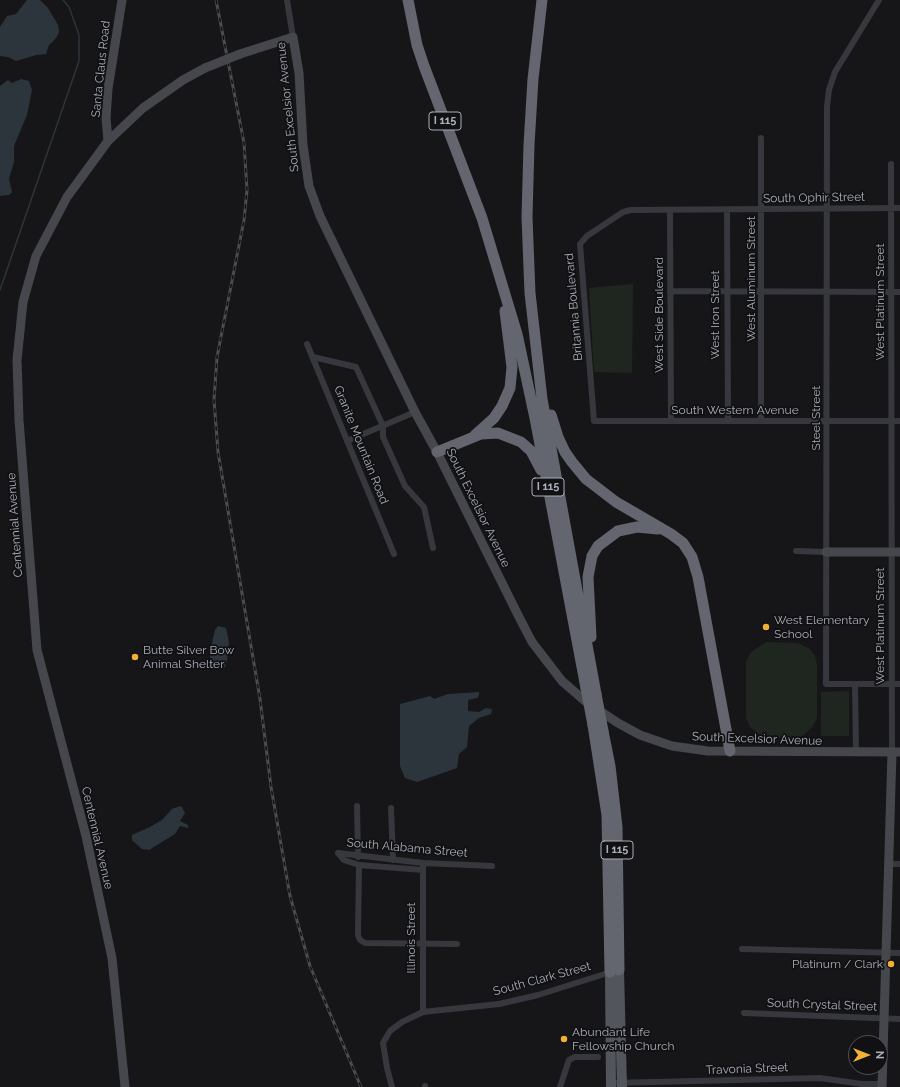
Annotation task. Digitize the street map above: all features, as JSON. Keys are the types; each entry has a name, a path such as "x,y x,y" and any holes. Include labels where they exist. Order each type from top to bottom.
{"highway":[{"name":"I 115","path":"408,0 416,39 424,66 482,218 517,334 560,550 592,691 603,731 610,766 617,827 614,971"},
{"name":"I 115","path":"542,0 531,108 527,176 528,250 542,399 592,691 593,725 607,815 614,971"},
{"path":"472,438 488,423 502,406 511,380 511,351 496,262"},
{"path":"536,339 553,423 558,437 572,462 600,491 665,530 682,543 692,556 730,751"},
{"path":"437,452 481,434 498,433 521,442 531,451 538,463 544,479 560,550"},
{"path":"592,691 588,582 589,567 592,556 598,546 609,536 618,531 637,527 665,530"}],"main road":[{"path":"614,971 616,1085"}],"street":[{"name":"Santa Claus Road","path":"108,141 106,118 108,89 122,0"},
{"name":"South Excelsior Avenue","path":"287,0 299,73 303,145 309,186 320,216 415,412 437,452 532,642 562,681 595,708 640,735 672,746 708,751 856,753 896,752"},
{"name":"Steel Street","path":"855,684 826,684 828,292 826,153 827,106 829,90 835,72 879,0"},
{"name":"Centennial Avenue","path":"125,1087 112,958 86,836 37,650 17,378 23,302 36,256 66,197 108,141 143,108 183,80 205,68 240,54 293,37"},
{"name":"West Aluminum Street","path":"761,138 761,420"},
{"name":"West Platinum Street","path":"882,1086 889,864 896,752 892,684 896,552 892,421 892,164"},
{"name":"South Ophir Street","path":"670,210 727,211 827,208 900,208"},
{"name":"West Side Boulevard","path":"670,210 670,421"},
{"name":"Britannia Boulevard","path":"594,421 581,242 627,211 670,210"},
{"name":"West Iron Street","path":"727,211 729,292 728,420"},
{"path":"670,291 900,292"},
{"name":"Granite Mountain Road","path":"307,344 394,554"},
{"path":"312,357 356,367 383,426 383,436 405,486 424,507 433,548"},
{"path":"347,441 415,412"},
{"name":"South Western Avenue","path":"594,421 900,421"},
{"path":"796,552 896,552"},
{"path":"856,753 855,684 900,684"},
{"path":"358,806 358,857"},
{"path":"391,808 393,860"},
{"name":"South Alabama Street","path":"423,866 393,860 358,857 338,853 344,860 359,866 423,866 492,866"},
{"path":"889,864 900,864"},
{"path":"359,866 358,935 360,940 365,943 457,944"},
{"name":"Illinois Street","path":"423,866 423,1012"},
{"path":"742,949 900,953"},
{"name":"South Clark Street","path":"392,1087 383,1043 390,1031 402,1022 423,1012 499,1004 538,995 614,971"},
{"name":"South Crystal Street","path":"744,1013 900,1019"},
{"path":"560,1087 569,1060 575,1058 598,1057"},
{"name":"Travonia Street","path":"616,1085 708,1084 820,1078 882,1086"}],"shaded area":[{"path":"27,0 40,0 48,8 58,25 59,32 56,38 49,45 46,54 36,55 16,61 8,57 0,56 0,27 7,16 16,14"},
{"path":"21,79 29,81 32,90 27,115 14,146 14,162 9,179 12,192 9,195 0,196 0,86 8,80 12,83"},
{"path":"633,284 632,373 594,372 589,288"},
{"path":"218,626 226,628 229,642 225,667 221,669 213,666 210,661 210,651 215,630"},
{"path":"766,642 798,643 810,649 815,656 817,665 817,718 813,726 797,739 766,737 750,727 746,718 746,662 751,652"},
{"path":"849,691 849,736 821,736 821,692"},
{"path":"479,692 479,696 477,698 468,700 468,711 479,712 486,708 492,709 491,714 479,718 469,726 467,747 459,754 457,768 417,782 405,778 400,766 400,704 430,696 434,699 448,694"},
{"path":"180,806 185,813 180,821 188,825 188,828 180,826 175,834 149,850 142,849 132,840 132,835 162,820 172,809"}],"waterway":[{"path":"0,290 79,61 79,35 69,7 63,0"}],"railway":[{"path":"216,0 244,143 247,190 244,220 217,357 214,400 218,452 260,699 271,787 290,896 310,966 361,1087"}],"place":[{"name":"West Elementary School","path":"766,627"},
{"name":"Butte Silver Bow Animal Shelter","path":"135,657"},
{"name":"Platinum / Clark","path":"891,964"},
{"name":"Abundant Life Fellowship Church","path":"564,1039"}]}
